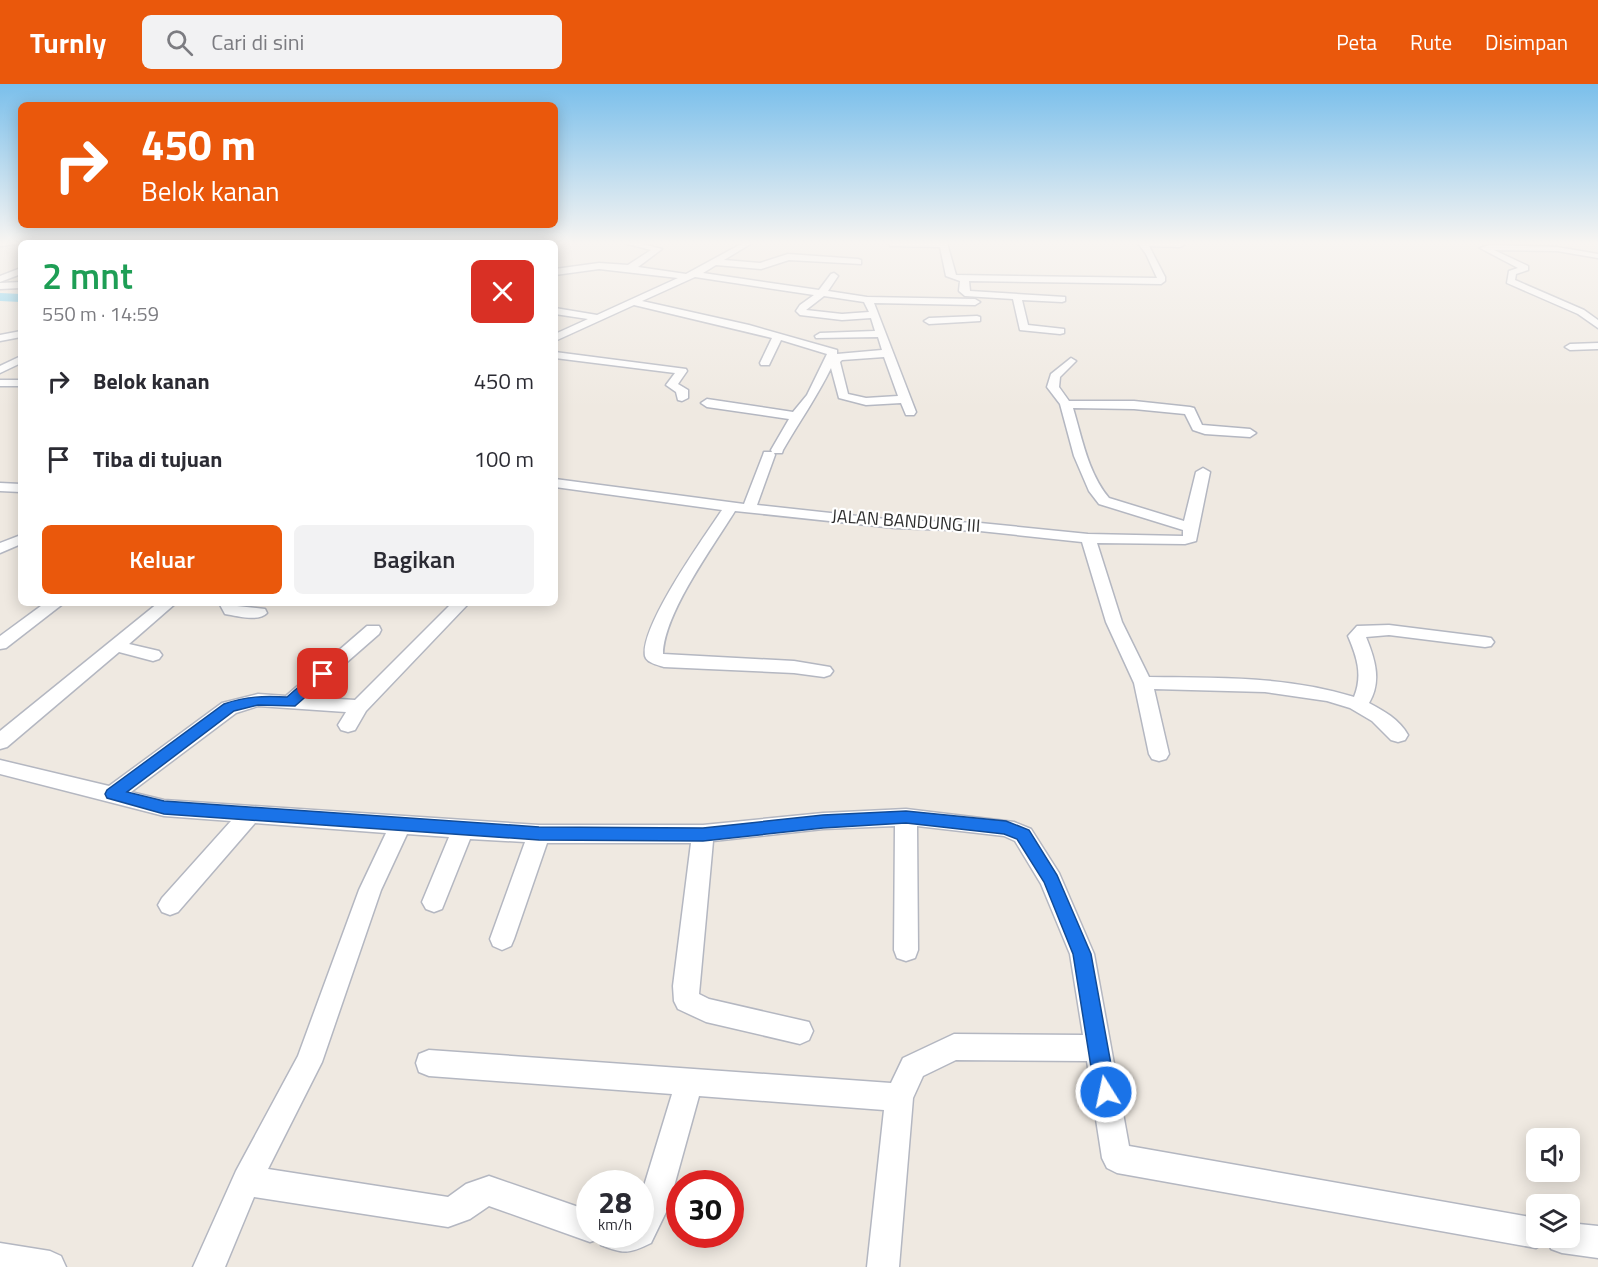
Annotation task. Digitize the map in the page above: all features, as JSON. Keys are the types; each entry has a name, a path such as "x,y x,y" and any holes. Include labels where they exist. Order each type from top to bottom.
{"street":[{"path":"558,337 641,298"},
{"path":"814,298 803,307 801,310 803,313 842,316 874,315"},
{"path":"857,298 975,302"},
{"path":"1017,298 1024,328 1060,331"},
{"path":"1026,298 1062,299"},
{"path":"1549,298 1581,312 1598,325"},
{"path":"867,300 882,334 910,412"},
{"path":"921,301 931,324 977,319"},
{"path":"633,302 778,336 833,352 812,396 773,453 749,508"},
{"path":"558,312 597,318"},
{"path":"1581,312 1598,312"},
{"path":"820,336 882,334"},
{"path":"0,338 18,335"},
{"path":"765,363 778,336"},
{"path":"1570,347 1598,346"},
{"path":"889,353 839,357 835,362 843,396 868,401 905,399"},
{"path":"558,355 682,371 672,384 682,390 682,398"},
{"path":"0,370 18,361"},
{"path":"1071,361 1055,376 1053,387 1066,404 1080,456 1096,491 1104,501 1190,526 1203,472"},
{"path":"0,383 18,383"},
{"path":"729,397 713,404 796,417"},
{"path":"1066,404 1134,405 1190,411 1197,427 1204,430 1250,433"},
{"name":"JALAN BANDUNG III","path":"558,483 731,507 895,524 980,526 1088,538 1185,540 1191,538 1190,526"},
{"path":"0,488 18,488"},
{"path":"731,507 662,618 651,649 654,657 664,661 794,667 824,671"},
{"path":"1088,538 1114,622 1143,683 1158,754"},
{"path":"0,548 18,540"},
{"path":"0,644 52,606"},
{"path":"0,742 164,606"},
{"path":"229,606 231,610 259,613"},
{"path":"348,725 360,707 456,606"},
{"path":"290,702 373,630"},
{"path":"1358,705 1369,682 1367,659 1357,636 1363,630 1389,630 1485,642"},
{"path":"115,646 153,655"},
{"path":"1143,683 1257,685 1314,692 1358,705 1379,716 1398,735"},
{"path":"112,794 229,708 242,703 258,700 360,707"},
{"path":"1,769 164,808 463,830 539,834 703,834 823,821 906,817 1006,828 1023,835 1051,880 1082,954 1117,1158 1526,1231"},
{"path":"170,905 249,815"},
{"path":"906,817 906,950"},
{"path":"209,1267 246,1181 309,1062 370,890 400,825"},
{"path":"434,902 463,830"},
{"path":"502,939 539,834"},
{"path":"703,834 686,986 687,1001 706,1010 800,1031"},
{"path":"883,1267 899,1097 913,1067 954,1047 1098,1048"},
{"path":"429,1063 899,1097"},
{"path":"654,1204 689,1082"},
{"path":"246,1181 448,1212 458,1210 479,1192 489,1191 576,1222"},
{"path":"1580,1240 1598,1242"},
{"path":"0,1259 50,1267"}],"route":[{"path":"323,674 290,702 258,700 229,708 112,794 164,808 539,834 703,834 823,821 906,817 1006,828 1023,835 1051,880 1082,954 1106,1092"}]}
